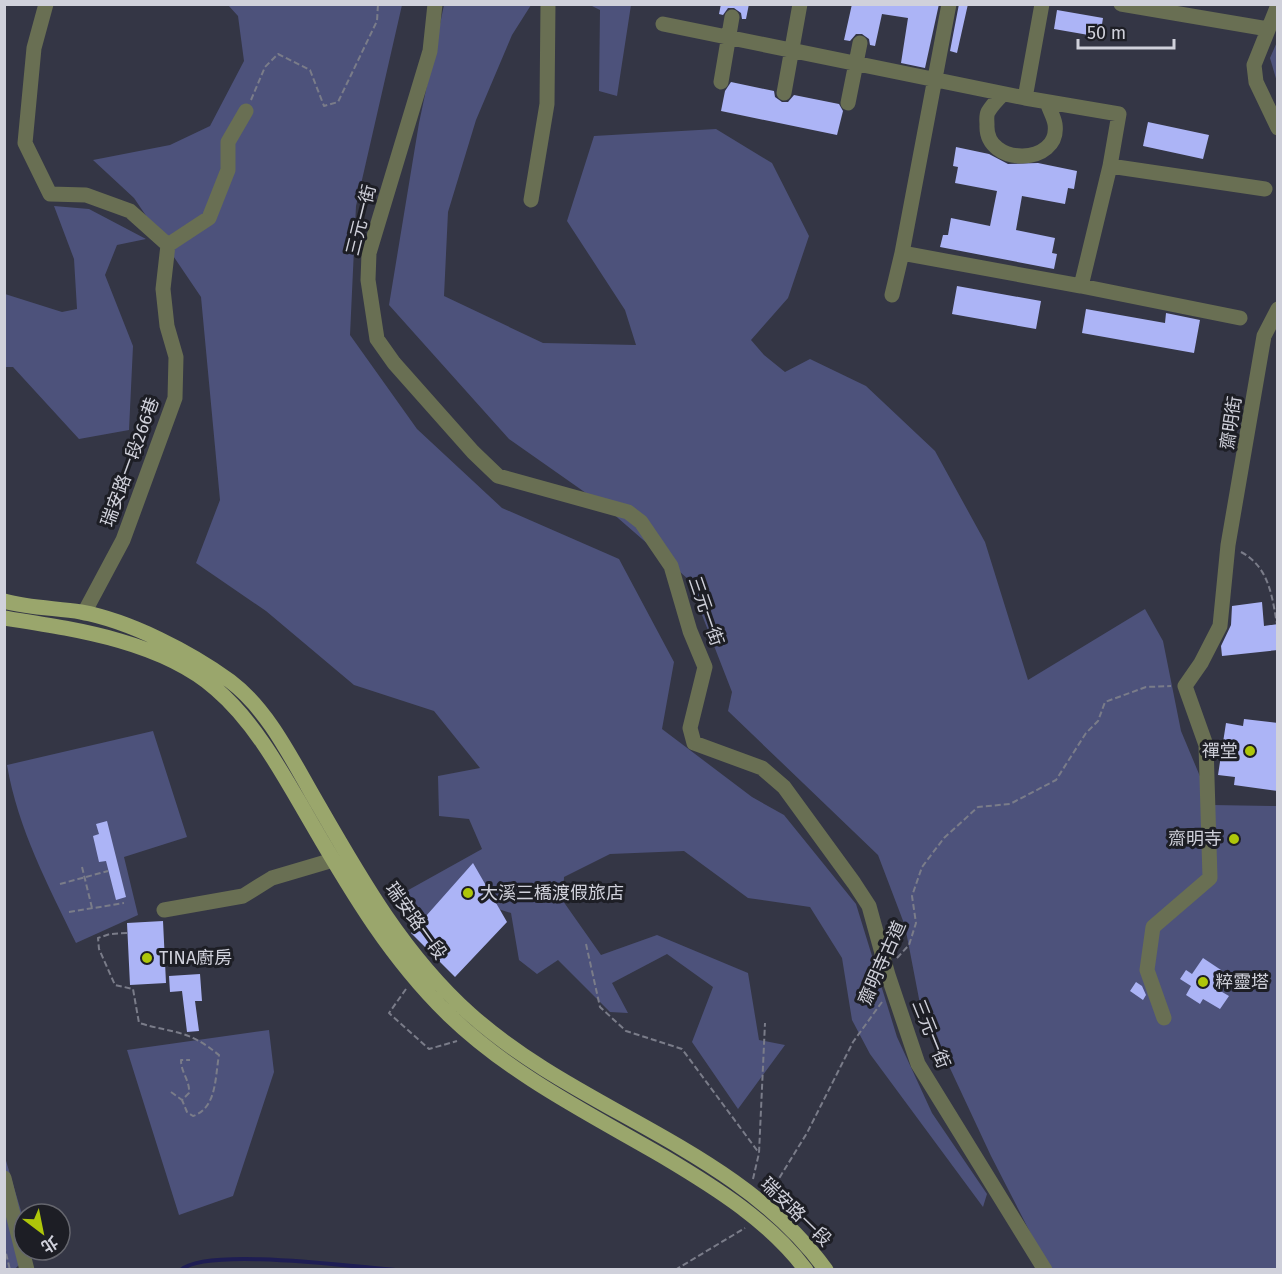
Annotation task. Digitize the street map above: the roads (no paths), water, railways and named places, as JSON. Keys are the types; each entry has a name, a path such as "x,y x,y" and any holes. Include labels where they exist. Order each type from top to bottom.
{"main road":[{"name":"瑞安路一段","path":"4,601 84,613 160,639 196,658 232,683 256,707 280,740 339,855 370,922 413,979 490,1051 549,1090 735,1201 795,1255 806,1269"},
{"name":"瑞安路一段","path":"4,618 79,630 146,650 184,668 216,688 261,742 339,855 425,969 471,1015 519,1051 717,1170 764,1204 826,1269"}],"street":[{"path":"46,4 34,48 26,143 50,194 86,195 130,211 168,246 209,218 228,170 228,142 246,111"},
{"name":"三元一街","path":"435,4 430,51 369,253 368,280 377,339 402,372 498,476 628,512 640,522 671,566 690,631 705,667 690,728 694,744 762,768 784,787 868,906 918,1064 1045,1269"},
{"path":"531,200 547,104 548,4"},
{"path":"784,93 800,4"},
{"path":"892,296 949,4"},
{"path":"1025,98 1042,4"},
{"path":"1122,4 1268,29"},
{"path":"1278,5 1254,65 1256,82 1278,128"},
{"path":"721,82 732,17"},
{"path":"663,24 1003,94 1119,114 1110,166 1081,286"},
{"path":"848,103 860,43"},
{"path":"1003,94 987,113 986,131 990,142 1000,152 1029,158 1042,152 1053,138 1055,124 1047,102"},
{"path":"1110,166 1265,189"},
{"name":"瑞安路一段266巷","path":"84,613 123,540 176,398 176,357 167,326 163,289 168,246"},
{"path":"902,253 1240,318"},
{"name":"齋明街","path":"1164,1018 1147,970 1153,927 1210,878 1206,745 1185,686 1202,663 1220,626 1228,545 1264,336 1278,309"},
{"path":"164,910 243,897 272,878 339,855"},
{"path":"4,1178 27,1269"}],"waterway":[{"path":"181,1270 196,1263 250,1259 395,1270"}],"place":[{"name":"禪堂","path":"1250,751"},
{"name":"齋明寺","path":"1234,839"},
{"name":"大溪三橋渡假旅店","path":"468,893"},
{"name":"TINA廚房","path":"147,958"},
{"name":"粹靈塔","path":"1203,982"}]}
